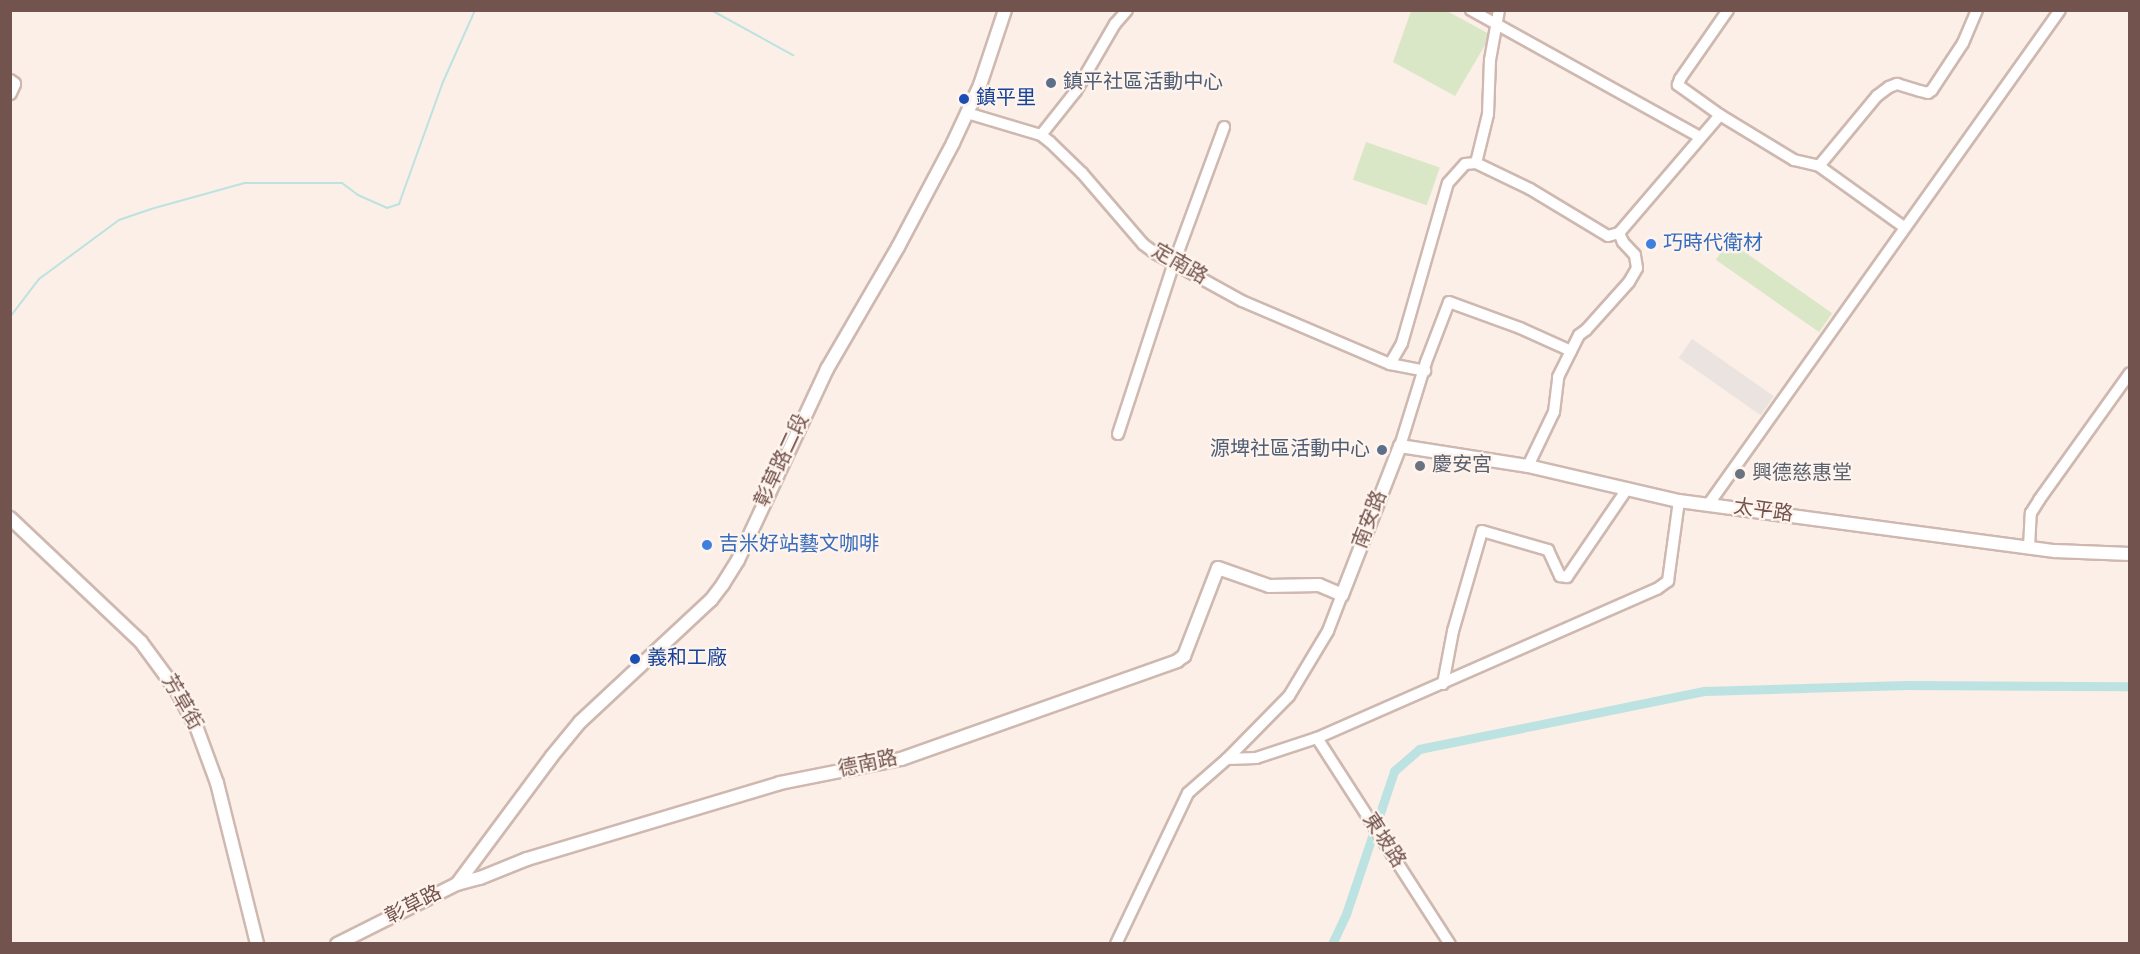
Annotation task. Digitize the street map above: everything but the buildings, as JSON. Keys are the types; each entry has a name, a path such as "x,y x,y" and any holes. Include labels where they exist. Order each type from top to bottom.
{"street":[{"name":"彰草路二段","path":"458,884 580,722 703,608 723,584 738,560 827,369 898,247 967,113 980,85 1005,10"},
{"path":"1041,135 1076,91 1115,24 1127,10"},
{"path":"1471,10 1700,137"},
{"path":"1476,163 1488,114 1490,60 1499,10"},
{"path":"1728,10 1678,85 1720,115 1794,160 1819,166 1905,227"},
{"path":"1819,166 1877,96 1889,87 1898,84 1928,93 1932,90 1963,43 1977,10"},
{"path":"1708,505 2060,10"},
{"name":"定南路","path":"967,113 1041,135 1082,173 1143,244 1174,263 1242,301 1390,364 1425,371"},
{"path":"1390,364 1402,343 1448,183 1465,164 1476,163 1530,189 1608,236 1619,233 1720,115"},
{"path":"1118,434 1174,263 1224,127"},
{"path":"1528,466 1554,412 1558,376 1579,335 1629,282 1637,268 1635,255 1623,242 1619,233"},
{"path":"1400,446 1449,302 1520,328 1571,351"},
{"path":"2029,547 2031,513 2130,373"},
{"name":"太平路","path":"1400,446 1528,466 1679,501 2029,547 2130,554"},
{"name":"南安路","path":"1342,595 1400,446"},
{"path":"1443,684 1453,631 1482,531 1548,550 1560,576 1567,577 1627,489"},
{"path":"1227,759 1256,758 1317,738 1657,590 1668,581 1679,501"},
{"name":"芳草街","path":"10,518 141,642 177,692 196,726 217,783 257,944"},
{"name":"德南路","path":"458,884 480,878 527,859 780,783 901,759 1176,661 1184,656 1218,568 1269,586 1318,585 1342,595"},
{"path":"1116,944 1188,793 1227,759 1289,696 1329,631 1342,595"},
{"name":"東坡路","path":"1317,738 1450,944"},
{"name":"彰草路","path":"337,944 458,884"}],"shaded area":[{"path":"1692,339 1774,396 1761,415 1679,358"}],"green space":[{"path":"1411,11 1447,11 1491,35 1455,96 1393,62"},
{"path":"1366,142 1440,167 1427,205 1353,180"},
{"path":"1729,241 1832,313 1819,332 1716,260"}],"waterway":[{"path":"10,317 39,279 119,220 151,209 245,183 342,183 358,195 387,208 399,204 443,82 475,10"},
{"path":"711,10 793,55"},
{"path":"1332,944 1346,914 1394,771 1419,749 1705,691 1907,685 2130,686"},
{"path":"759,783 771,779"}],"place":[{"name":"鎮平社區活動中心","path":"1051,83"},
{"name":"鎮平里","path":"964,99"},
{"name":"巧時代衛材","path":"1651,244"},
{"name":"源埤社區活動中心","path":"1382,450"},
{"name":"慶安宮","path":"1420,466"},
{"name":"興德慈惠堂","path":"1740,474"},
{"name":"吉米好站藝文咖啡","path":"707,545"},
{"name":"義和工廠","path":"635,659"}]}
